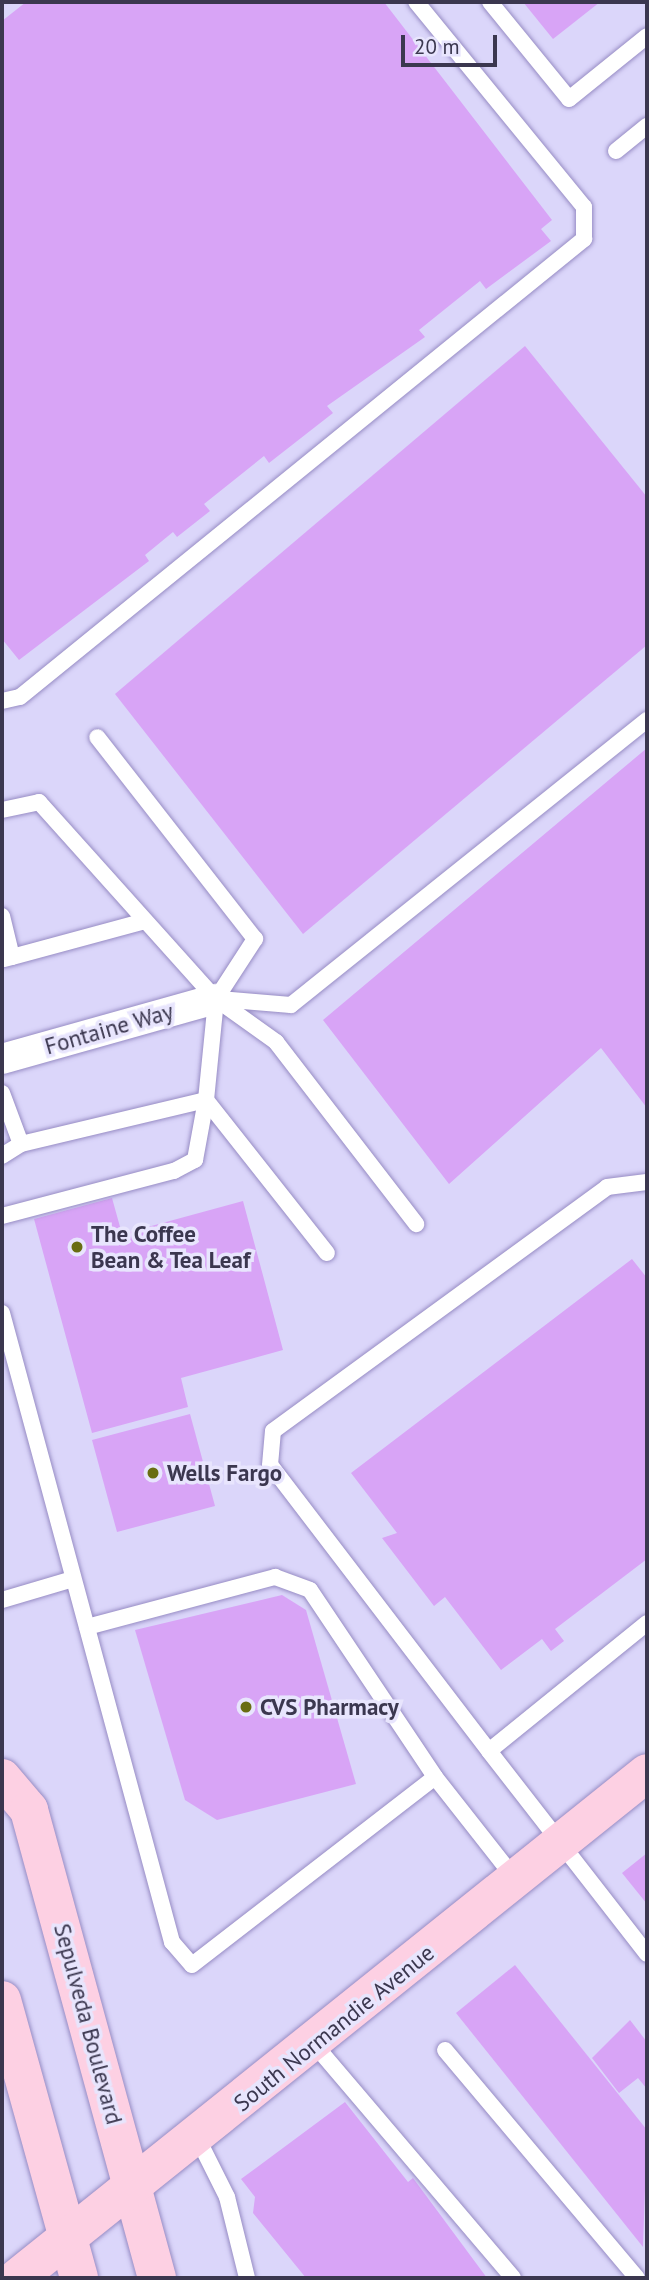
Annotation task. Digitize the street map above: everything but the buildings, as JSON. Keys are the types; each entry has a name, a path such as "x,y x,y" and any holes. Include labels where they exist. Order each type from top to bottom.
{"main road":[{"name":"South Normandie Avenue","path":"17,2278 198,2139 647,1773"},
{"name":"Sepulveda Boulevard","path":"2,1778 29,1810 157,2278"},
{"path":"3,2008 79,2278"}],"street":[{"name":"Fontaine Way","path":"2,1059 216,999"}],"lane":[{"path":"2,701 20,697 584,239 584,207 416,2"},
{"path":"491,2 569,99 647,36"},
{"path":"616,151 647,126"},
{"path":"216,999 291,1005 647,720"},
{"path":"2,1216 174,1171 195,1160 206,1100 216,999 255,939 97,737"},
{"path":"2,810 39,802 142,922 216,999 276,1042 416,1224"},
{"path":"2,916 7,958 142,922"},
{"path":"2,1093 21,1144"},
{"path":"2,1156 21,1144 206,1100"},
{"path":"206,1100 327,1253"},
{"path":"647,1182 607,1187 274,1431 270,1465 647,1954"},
{"path":"2,1313 172,1942 192,1965 435,1777"},
{"path":"87,1627 275,1577 310,1590 435,1777 516,1880"},
{"path":"2,1600 73,1579"},
{"path":"489,1751 647,1623"},
{"path":"314,2044 513,2278"},
{"path":"445,2050 637,2278"},
{"path":"198,2139 227,2197 247,2278"}],"place":[{"name":"The Coffee Bean & Tea Leaf","path":"77,1247"},
{"name":"Wells Fargo","path":"153,1473"},
{"name":"CVS Pharmacy","path":"246,1707"}]}
